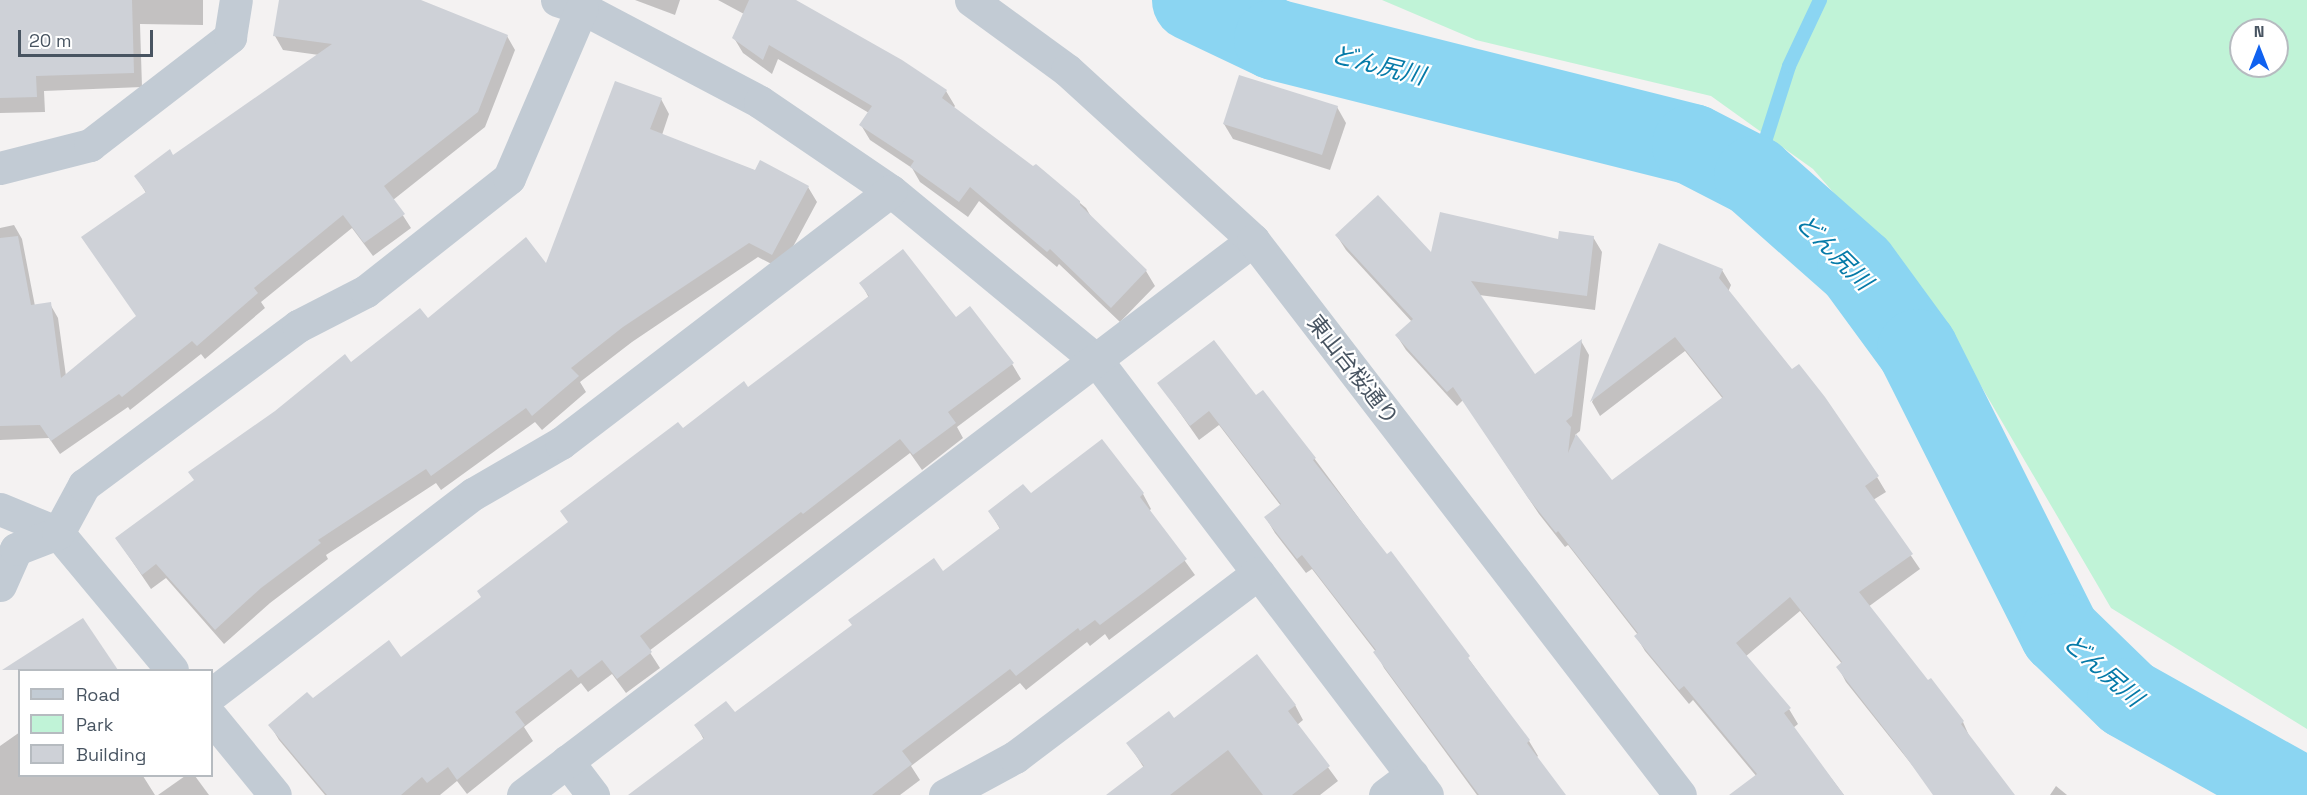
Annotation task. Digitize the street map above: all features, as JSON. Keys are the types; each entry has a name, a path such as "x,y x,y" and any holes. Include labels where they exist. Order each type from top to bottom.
{"street":[{"path":"0,168 90,145 230,37 236,0"},
{"name":"東山台桜通り","path":"971,0 1067,70 1253,240 1680,795"},
{"path":"0,585 16,549 58,533 84,485 298,326 366,291 509,178 570,4 759,102 891,191 1097,361 1419,785 1385,795"},
{"path":"213,693 473,494 561,443 891,191"},
{"path":"524,795 567,760 1097,361 1253,240"},
{"path":"0,509 58,533 171,669"},
{"path":"945,795 1015,757 1258,573"},
{"path":"213,719 275,795"},
{"path":"567,760 593,795"}],"green space":[{"path":"1382,0 2307,0 2307,729 2111,608 1939,314 1813,169 1711,96 1476,40"}],"building":[{"path":"0,0 132,0 134,73 36,76 37,97 0,98"},
{"path":"279,0 421,0 508,35 478,112 384,186 405,214 364,243 343,215 254,288 258,293 197,346 192,341 122,397 119,394 51,441 40,425 0,426 0,238 18,236 31,305 51,302 61,378 136,316 81,237 146,192 134,176 170,149 173,155 332,44 273,36"},
{"path":"749,0 796,0 902,60 947,90 942,98 1033,166 1036,164 1080,201 1080,205 1147,270 1111,308 1050,249 1047,252 970,187 959,202 910,167 914,161 859,125 872,106 769,45 763,60 732,38"},
{"path":"1239,75 1338,106 1322,155 1223,124"},
{"path":"615,81 662,98 650,129 755,170 760,160 809,186 772,255 749,243 623,327 571,368 579,376 532,416 526,408 431,476 426,469 318,540 321,543 261,588 215,630 156,564 142,575 115,538 194,480 188,472 275,411 345,354 351,362 420,308 428,318 526,237 546,263"},
{"path":"1378,195 1431,252 1440,212 1558,239 1559,231 1594,236 1587,296 1471,281 1535,374 1582,339 1572,416 1566,421 1571,427 1568,453 1576,434 1612,480 1723,397 1675,337 1590,402 1659,243 1723,269 1719,278 1792,369 1799,364 1825,397 1879,476 1865,486 1913,554 1859,592 1928,680 1931,678 1964,721 1961,724 2015,795 1933,795 1836,667 1842,662 1790,597 1736,643 1791,708 1784,713 1844,795 1729,795 1757,774 1684,686 1679,690 1634,636 1638,633 1558,531 1556,533 1528,498 1453,387 1447,392 1395,335 1413,319 1335,235"},
{"path":"903,249 956,317 970,306 1014,363 948,412 956,423 913,455 900,439 803,514 801,512 640,636 652,652 617,679 602,660 578,678 571,669 515,712 525,725 457,780 448,767 427,783 422,777 401,795 327,795 268,725 307,692 313,698 389,640 401,657 481,597 477,591 568,522 560,511 678,422 683,428 744,381 748,387 869,296 859,283"},
{"path":"1214,340 1256,395 1263,390 1316,458 1313,460 1387,554 1391,551 1470,656 1468,658 1530,740 1527,743 1566,795 1479,795 1373,652 1376,650 1302,555 1297,559 1264,517 1281,504 1209,411 1190,426 1157,383"},
{"path":"1102,439 1144,493 1140,497 1187,559 1143,593 1100,625 1095,620 1080,631 1078,628 1016,676 1010,669 902,751 912,764 872,795 628,795 704,738 694,725 726,701 735,712 852,625 848,620 934,558 943,571 1000,528 988,511 1023,484 1031,493"},
{"path":"83,618 117,669 18,669 2,670"},
{"path":"1257,654 1296,705 1288,711 1330,766 1292,795 1263,795 1228,750 1170,795 1106,795 1144,766 1126,743 1169,711 1174,718"}],"waterway":[{"name":"どん尻川","path":"1192,0 1274,39 1692,144 1754,176 1857,267 1917,349 2060,633 2127,698 2300,795"},
{"path":"1754,176 1789,66 1820,0"}]}
